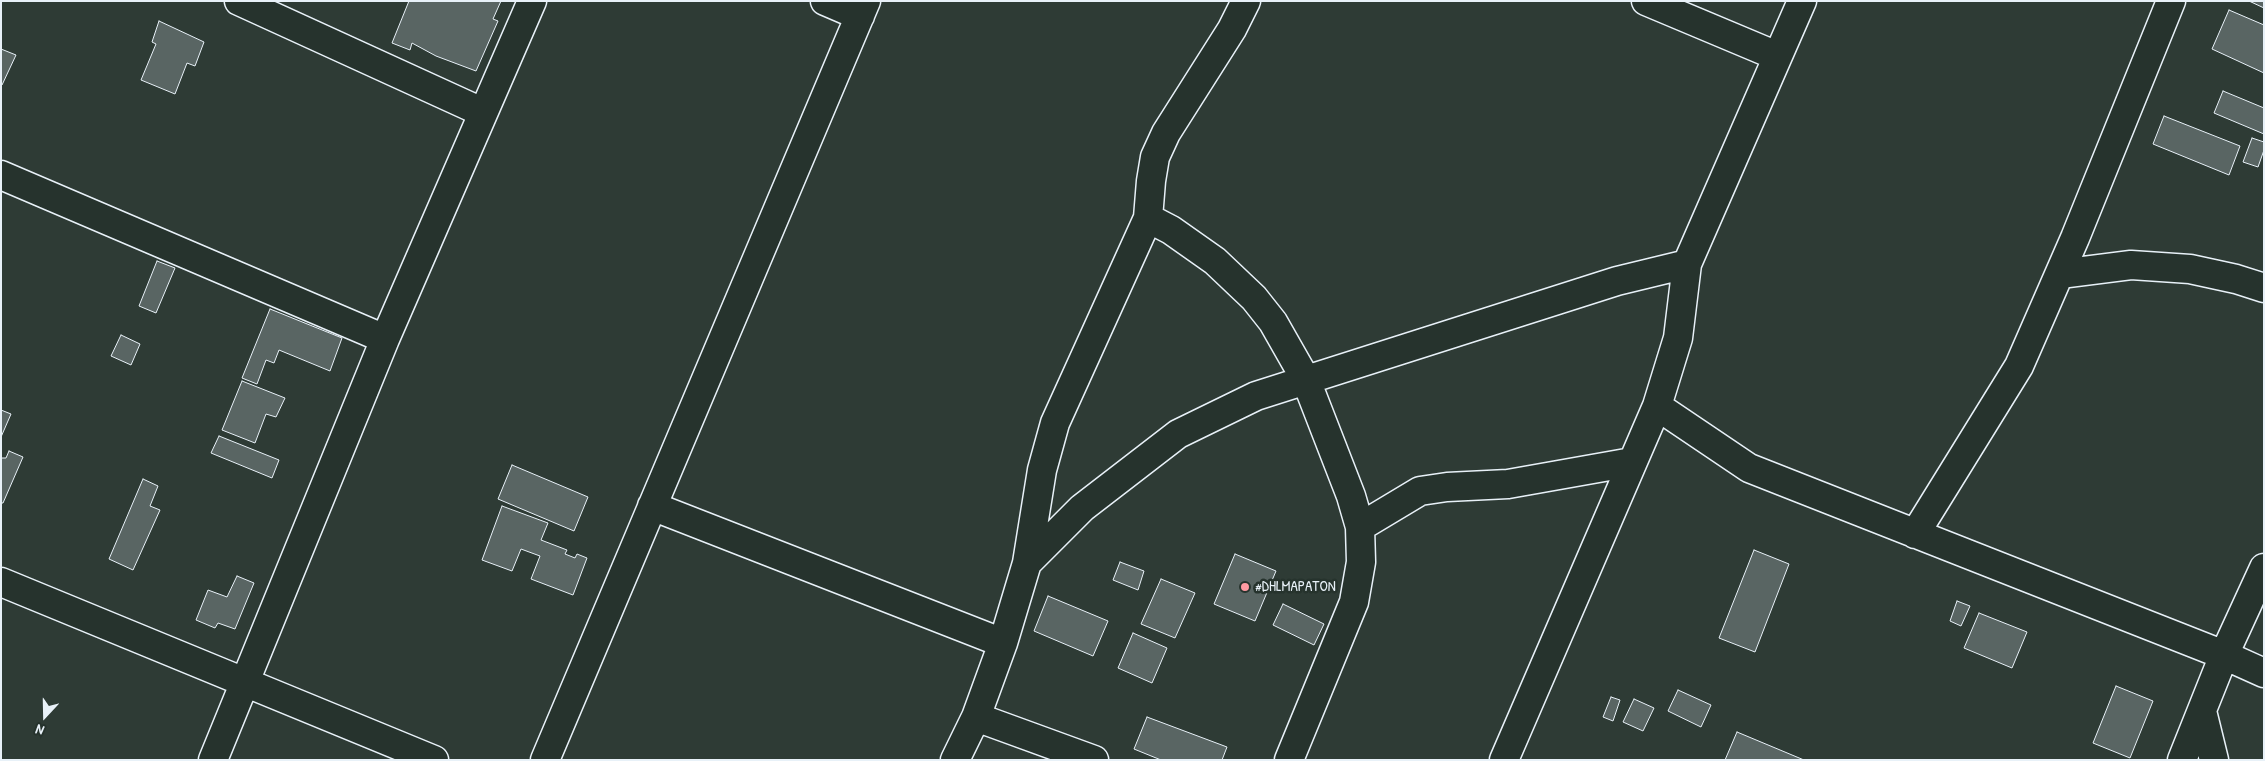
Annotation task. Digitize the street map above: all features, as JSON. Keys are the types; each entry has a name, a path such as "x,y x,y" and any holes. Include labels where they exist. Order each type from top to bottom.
{"street":[{"path":"239,1 482,112"},
{"path":"213,760 385,339 482,112 532,1"},
{"path":"545,760 863,9 825,1"},
{"path":"955,760 976,717 1003,643 1027,563 1042,470 1055,423 1148,218 1151,181 1156,157 1166,133 1232,29 1246,1"},
{"path":"1646,1 1778,56"},
{"path":"1504,760 1657,406 1678,338 1687,264 1802,1"},
{"path":"1915,534 2019,366 2060,274 2171,1"},
{"path":"1,174 385,339"},
{"path":"1148,218 1171,230 1215,261 1254,298 1273,322 1306,380 1351,496 1360,528 1361,562 1354,602 1288,760"},
{"path":"1027,563 1082,508 1178,434 1256,396 1617,281 1687,264"},
{"path":"2060,274 2131,265 2190,269 2236,279 2264,288"},
{"path":"1657,406 1749,468 2224,655 2264,673"},
{"path":"1360,528 1420,491 1446,487 1508,484 1632,462"},
{"path":"652,506 1003,643"},
{"path":"2182,760 2224,655 2264,568"},
{"path":"1,582 434,760"},
{"path":"2202,711 2214,760"},
{"path":"976,717 1094,760"}],"building":[{"path":"409,1 501,1 493,19 498,21 476,71 436,56 412,43 410,50 392,43"},
{"path":"2249,1 2264,1 2264,8"},
{"path":"2229,10 2264,25 2264,73 2212,49"},
{"path":"159,21 204,42 195,66 187,63 175,94 141,80 156,44 152,42"},
{"path":"1,49 16,55 2,85 1,85"},
{"path":"2223,91 2264,108 2264,134 2214,113"},
{"path":"2164,116 2240,146 2229,175 2153,144"},
{"path":"2252,138 2264,142 2264,150 2258,167 2243,162"},
{"path":"157,261 175,268 156,313 139,306"},
{"path":"270,309 342,338 330,371 279,350 274,363 266,360 257,384 242,378"},
{"path":"121,335 140,344 131,365 111,356"},
{"path":"242,381 285,398 276,417 266,414 255,443 222,430"},
{"path":"1,410 11,414 1,437"},
{"path":"219,436 279,460 272,478 211,453"},
{"path":"9,451 23,457 3,503 1,503 1,458 6,458"},
{"path":"512,465 588,497 574,531 498,499"},
{"path":"143,479 158,486 150,506 160,510 133,570 109,559"},
{"path":"502,506 548,523 541,540 567,550 565,554 575,558 577,554 587,558 573,595 531,579 540,556 521,549 512,571 482,560"},
{"path":"1754,550 1789,564 1755,652 1719,638"},
{"name":"#DHLMAPATON","path":"1235,554 1276,571 1255,621 1214,604"},
{"path":"1120,562 1144,571 1138,590 1113,580"},
{"path":"237,576 254,583 235,629 218,623 215,628 196,620 208,590 227,597"},
{"path":"1161,579 1195,593 1175,638 1141,624"},
{"path":"1048,596 1108,621 1093,656 1034,631"},
{"path":"1957,601 1970,606 1961,626 1950,621"},
{"path":"1283,604 1324,624 1314,645 1273,625"},
{"path":"1979,613 2027,632 2012,668 1964,648"},
{"path":"1133,633 1167,648 1152,683 1118,668"},
{"path":"2116,686 2153,701 2130,758 2093,743"},
{"path":"1678,690 1711,705 1701,727 1668,711"},
{"path":"1611,697 1620,700 1613,721 1603,717"},
{"path":"1634,699 1654,708 1643,731 1623,722"},
{"path":"1147,717 1227,747 1222,760 1161,760 1134,749"},
{"path":"1737,732 1804,760 1725,760"}],"place":[{"name":"#DHLMAPATON","path":"1245,587"}]}
